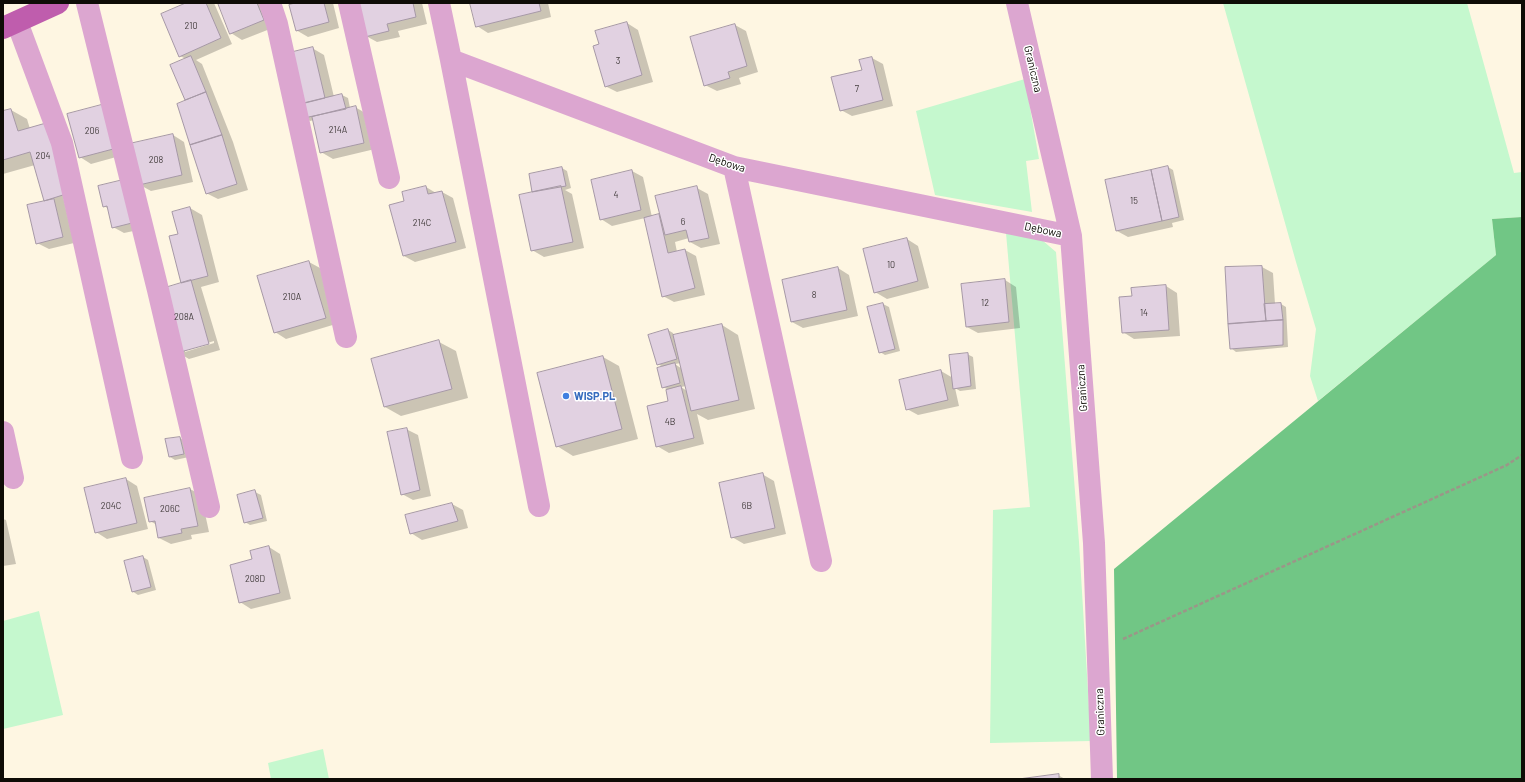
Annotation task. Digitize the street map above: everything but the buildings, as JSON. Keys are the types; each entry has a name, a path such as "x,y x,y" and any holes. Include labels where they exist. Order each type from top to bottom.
{"main road":[{"path":"10,25 58,3"}],"street":[{"path":"87,3 160,298 209,507"},
{"path":"270,3 277,24 346,337"},
{"path":"349,3 389,178"},
{"path":"439,3 539,506"},
{"name":"Graniczna","path":"1017,3 1071,236 1094,544 1102,779"},
{"path":"10,25 62,143 132,458"},
{"name":"Dębowa","path":"451,60 734,167 1071,236"},
{"path":"734,167 821,560"},
{"path":"3,432 13,478"}],"path":[{"path":"1098,651 1507,465 1522,455"}],"green space":[{"path":"1223,3 1467,3 1514,173 1522,172 1522,217 1492,219 1496,255 1318,401 1310,376 1316,329"},
{"path":"1025,79 1039,159 1026,161 1032,212 935,195 916,111"},
{"path":"1522,217 1522,779 1117,779 1114,569 1496,255 1492,219"},
{"path":"1006,233 1042,240 1056,252 1079,542 1091,741 990,743 993,510 1030,507"},
{"path":"39,611 63,715 3,729 3,621"},
{"path":"323,749 329,779 271,779 268,763"}],"place":[{"name":"WISP.PL","path":"566,396"}]}
